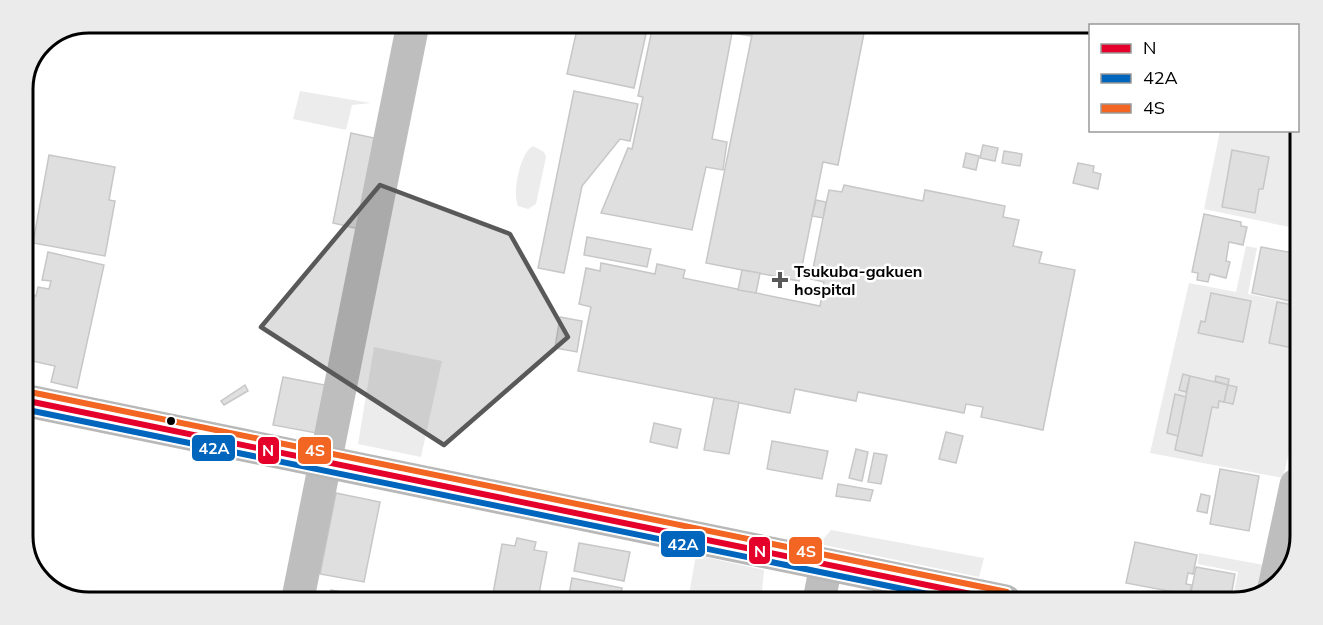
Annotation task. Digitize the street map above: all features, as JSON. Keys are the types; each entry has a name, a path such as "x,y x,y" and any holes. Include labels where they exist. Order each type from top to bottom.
{"street":[{"path":"299,592 411,33"},
{"path":"33,402 957,592"},
{"path":"1278,570 1290,513"},
{"path":"821,592 826,565"}],"highlighted area":[{"path":"380,185 510,234 568,337 444,445 261,327"}],"shaded area":[{"path":"300,91 371,103 352,105 346,130 293,119"},
{"path":"1220,132 1290,132 1290,227 1204,209"},
{"path":"533,146 544,152 546,157 536,204 528,209 518,206 516,192 521,164 528,150"},
{"path":"1246,246 1257,248 1248,294 1290,302 1290,448 1283,478 1150,453 1189,283 1236,292"},
{"path":"374,347 442,361 421,457 358,444"},
{"path":"831,530 984,558 979,577 819,544"},
{"path":"1199,553 1264,565 1259,586 1234,592 1238,572 1198,564"},
{"path":"696,555 764,570 762,591 767,592 689,592"}],"building":[{"path":"576,33 646,33 634,88 567,74"},
{"path":"651,33 732,33 712,139 727,142 723,170 706,167 692,230 601,213 628,148 632,149 643,97 638,96"},
{"path":"732,33 751,33 751,36"},
{"path":"752,33 864,33 838,165 823,162 799,281 706,263"},
{"path":"574,91 638,104 630,141 620,139 582,186 564,273 538,268"},
{"path":"351,133 374,138 359,229 333,223"},
{"path":"983,145 998,148 995,161 980,158"},
{"path":"1232,150 1269,157 1263,189 1259,189 1255,213 1222,207"},
{"path":"1004,151 1022,154 1020,166 1002,163"},
{"path":"966,153 979,156 976,170 963,167"},
{"path":"49,155 115,167 109,200 115,201 105,256 33,243"},
{"path":"1078,163 1094,166 1093,172 1101,174 1098,189 1073,183"},
{"path":"844,185 923,201 925,190 1005,206 1003,217 1019,220 1013,246 1042,252 1039,263 1075,270 1043,430 981,417 983,407 966,404 964,413 858,392 856,401 795,389 790,413 578,371 591,307 579,304 586,268 600,271 601,263 655,274 657,264 685,270 683,278 820,306 824,282 811,279 823,218 829,190 842,192"},
{"path":"816,200 826,202 823,218 812,216"},
{"path":"1204,214 1241,222 1241,226 1247,227 1243,245 1229,242 1226,261 1230,262 1226,278 1210,274 1208,282 1197,280 1198,273 1192,272"},
{"path":"587,237 651,249 647,267 584,255"},
{"path":"1261,247 1290,252 1290,301 1252,293"},
{"path":"48,252 104,265 77,388 51,382 55,366 33,361 33,295 36,296 38,287 49,289 51,281 42,280"},
{"path":"742,270 760,273 756,293 738,290"},
{"path":"1211,293 1251,301 1243,342 1198,333 1201,321 1205,322"},
{"path":"1277,302 1290,304 1290,347 1269,343"},
{"path":"560,317 582,321 577,352 555,348"},
{"path":"1183,374 1190,376 1186,392 1179,390"},
{"path":"1190,376 1228,385 1224,402 1219,401 1218,408 1212,407 1202,456 1175,450"},
{"path":"1216,376 1229,379 1228,385 1215,381"},
{"path":"283,377 325,385 316,433 273,425"},
{"path":"245,385 248,391 224,405 221,401"},
{"path":"1228,385 1237,387 1233,404 1224,402"},
{"path":"1175,394 1186,397 1178,436 1167,433"},
{"path":"714,398 739,402 729,454 704,450"},
{"path":"654,423 681,429 677,448 650,442"},
{"path":"946,432 963,436 956,463 939,459"},
{"path":"772,441 828,451 822,479 767,469"},
{"path":"856,449 868,452 862,481 849,478"},
{"path":"874,453 887,455 881,484 868,482"},
{"path":"1220,469 1259,476 1249,531 1210,524"},
{"path":"838,484 873,490 870,501 836,496"},
{"path":"336,493 380,502 364,582 320,574"},
{"path":"1201,494 1210,496 1207,513 1197,511"},
{"path":"517,538 536,542 534,550 547,552 539,592 493,592 502,544 515,546"},
{"path":"1135,542 1197,555 1193,574 1188,573 1186,584 1192,585 1190,592 1173,592 1126,583"},
{"path":"579,543 630,552 624,581 574,571"},
{"path":"1196,567 1235,574 1232,592 1191,592"},
{"path":"572,578 622,588 621,592 569,592"}],"transit line":[{"name":"4S","path":"33,393 1007,592"},
{"name":"N","path":"33,402 961,592"},
{"name":"42A","path":"33,411 918,592"}],"place":[{"name":"Tsukuba-gakuen hospital","path":"780,280"}]}
